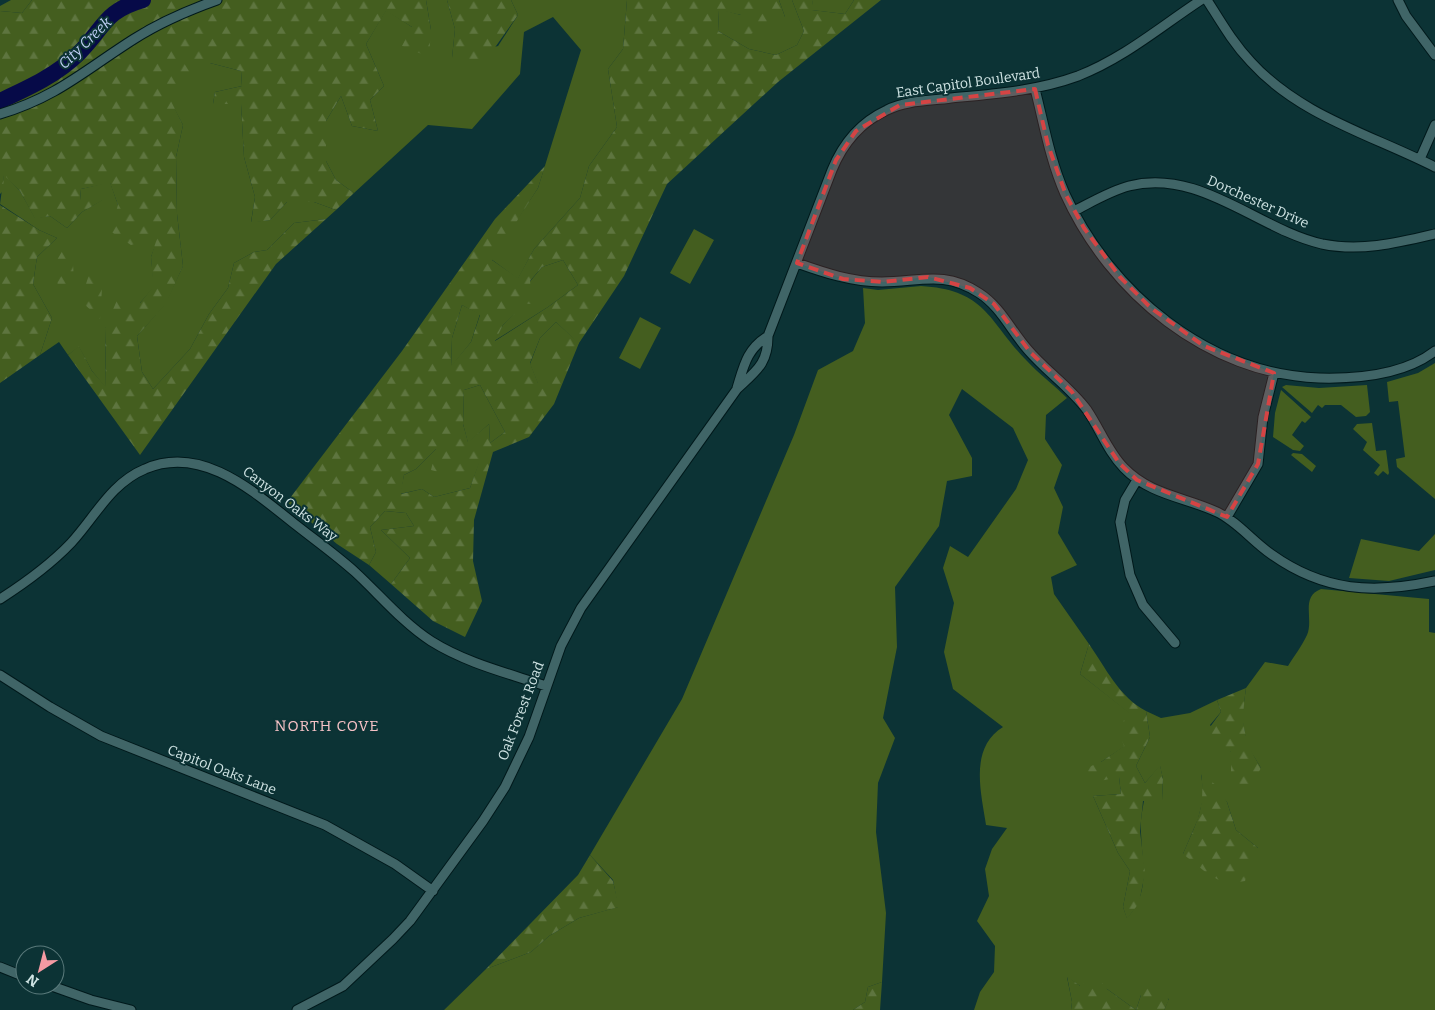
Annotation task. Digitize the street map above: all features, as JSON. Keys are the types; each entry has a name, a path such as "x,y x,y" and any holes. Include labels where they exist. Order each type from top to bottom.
{"street":[{"path":"0,114 46,97 85,74 144,34 217,0"},
{"name":"East Capitol Boulevard","path":"768,336 836,160 848,140 866,123 888,109 912,102 1035,88 1077,76 1117,58 1201,0"},
{"path":"1207,0 1245,55 1286,94 1333,121 1435,168"},
{"path":"1398,0 1406,16 1435,55"},
{"path":"1035,88 1053,162 1074,211 1095,245 1120,277 1168,322 1204,346 1220,355 1274,372 1325,378 1360,376 1400,369 1435,352"},
{"path":"1420,160 1435,125"},
{"name":"Dorchester Drive","path":"1074,211 1127,186 1166,182 1197,189 1288,233 1322,244 1349,247 1380,246 1435,234"},
{"path":"797,263 843,278 863,281 883,282 939,278 960,283 978,292 1000,312 1030,352 1072,392 1088,412 1119,463 1138,480 1152,489 1227,518 1288,566 1331,584 1375,590 1404,588 1435,581"},
{"name":"Oak Forest Road","path":"297,1010 327,996 361,972 410,921 505,786 529,737 561,646 581,608 737,389 758,369 768,352 768,336 754,344 745,362 737,389"},
{"path":"1227,518 1258,464 1263,417 1274,372"},
{"name":"Canyon Oaks Way","path":"0,600 34,576 68,545 120,483 147,468 162,464 181,462 201,465 235,478 256,494 350,568 402,618 431,641 471,662 546,686"},
{"path":"1138,480 1125,500 1121,514 1120,530 1126,557 1138,595 1149,613 1175,644"},
{"name":"Capitol Oaks Lane","path":"0,676 101,736 325,825 387,860 432,890"},
{"path":"0,967 15,972"},
{"path":"65,991 91,1000 131,1010"}],"highlighted area":[{"path":"1035,89 1048,145 1066,195 1084,228 1120,277 1151,308 1204,346 1274,373 1258,464 1227,517 1137,480 1119,463 1072,392 1030,352 994,304 970,288 928,277 883,282 843,279 797,263 836,160 856,131 900,105"}],"green space":[{"path":"11,0 32,0 22,13 0,11 0,6"},
{"path":"32,0 426,0 431,30 429,57 402,46 412,27 386,11 366,44 384,86 370,100 378,131 352,126 341,96 326,121 326,161 336,180 354,193 336,210 314,202 287,202 270,220 251,223 255,197 244,157 241,104 213,104 215,92 242,86 241,71 210,63 184,63 194,79 167,93 183,125 176,157 177,214 183,266 166,304 137,336 142,372 153,389 190,349 209,314 228,288 234,263 254,252 267,250 294,223 326,219 276,264 140,455 68,355 79,346 92,371 106,387 105,328 118,298 140,303 153,287 151,257 157,238 131,245 110,231 118,205 110,183 81,189 80,200 103,200 82,212 67,228 50,216 35,219 20,191 4,175 3,191 0,194 0,11 22,13"},
{"path":"426,0 447,0 455,29 452,58 498,46 518,15 511,0 627,0 623,49 608,69 617,127 589,166 580,198 534,249 518,279 491,259 538,188 581,50 553,17 524,32 520,74 472,129 428,125 354,193 336,180 326,161 326,121 341,96 352,126 378,131 370,100 384,86 366,44 386,10 412,27 431,30"},
{"path":"447,0 511,0 518,15 479,70 452,58 455,29"},
{"path":"627,0 779,0 785,17 751,34 737,35 741,15 719,10 718,31 749,49 776,55 797,45 804,31 792,0 813,0 812,10 845,14 854,0 881,0 778,82 667,184 624,276 579,343 554,404 529,437 493,452 474,520 473,561 482,601 465,637 433,621 391,584 410,558 381,530 414,526 406,513 385,511 370,527 376,552 369,565 337,544 287,502 402,351 495,219 545,166 538,188 492,260 518,278 534,249 580,198 589,166 617,127 608,69 623,49","holes":["563,260 578,285 495,341 503,325 518,311 513,303 532,304 530,281 542,267","462,305 480,315 471,342 451,366 452,338","556,322 575,340 564,332 549,346 550,371 538,383 530,363 540,338","480,385 505,432 490,443 489,424 468,442 463,424 464,390","436,449 431,470 456,477 479,462 470,488 434,497 422,489 401,494 404,475 416,469"]},
{"path":"779,0 792,0 804,31 797,45 776,55 749,49 718,31 719,9 741,15 785,17"},
{"path":"813,0 854,0 845,14 811,10"},
{"path":"183,63 210,63 241,71 242,86 215,92 213,104 241,104 244,157 255,197 251,222 270,220 287,202 314,202 336,210 326,219 294,223 267,250 254,252 234,263 228,288 209,314 190,349 153,389 142,372 137,336 165,304 183,266 177,214 176,157 183,125 166,93"},
{"path":"4,174 20,191 35,218 50,216 67,228 82,212 102,200 80,200 81,189 110,182 118,205 158,238 151,257 154,287 140,303 105,328 106,388 92,371 79,347 68,355 59,342 40,355 52,318 33,284 37,257 57,238 39,230 0,204"},
{"path":"0,205 39,230 57,238 37,257 33,284 52,318 40,355 0,383"},
{"path":"694,229 714,240 690,284 670,273"},
{"path":"64,248 73,262 74,284 59,289 53,267"},
{"path":"563,260 578,285 548,307 494,341 503,325 517,311 512,303 542,267"},
{"path":"89,274 102,288 100,319 81,301"},
{"path":"921,286 943,289 960,294 973,301 994,321 1027,361 1067,398 1046,415 1045,439 1062,465 1054,488 1063,507 1058,533 1077,565 1051,577 1054,594 1089,644 1080,674 1130,713 1125,746 1101,762 1119,777 1121,794 1093,796 1118,853 1130,871 1123,907 1127,918 1135,908 1142,888 1141,825 1144,801 1162,800 1163,779 1160,766 1145,783 1136,766 1150,737 1146,711 1161,718 1190,713 1217,700 1221,712 1210,725 1231,752 1231,778 1261,768 1247,745 1242,717 1246,688 1265,662 1288,666 1309,629 1309,603 1311,597 1321,589 1429,599 1429,632 1435,633 1435,1010 1164,1010 1169,999 1141,995 1136,1010 1107,989 1080,986 1067,977 1072,1002 1071,1010 974,1010 980,992 994,972 995,946 977,921 989,896 985,869 992,849 1007,828 986,825 980,785 981,759 985,747 992,736 1003,727 953,689 944,652 954,603 943,568 950,546 968,557 1016,489 1028,460 1013,428 962,389 949,415 972,458 972,476 947,481 939,526 895,587 897,647 883,718 895,738 878,783 876,832 886,913 882,982 868,987 865,1002 853,1010 444,1010 486,969 531,952 549,936 579,918 618,907 613,880 590,855 682,699 794,435 818,370 853,351 865,323 863,288 878,290","holes":["1201,774 1227,802 1236,830 1258,848 1183,854 1198,819 1204,795"]},
{"path":"462,305 480,314 471,342 451,367 452,338"},
{"path":"640,317 661,328 640,369 619,358"},
{"path":"556,322 579,343 538,384 530,364 540,338"},
{"path":"1435,363 1435,499 1397,467 1396,459 1405,457 1398,401 1389,402 1387,382 1418,373"},
{"path":"480,385 505,432 490,443 489,424 468,443 463,424 464,390"},
{"path":"1286,385 1319,388 1367,385 1370,412 1366,416 1356,417 1341,405 1325,405 1322,408 1318,405 1312,413 1282,387"},
{"path":"1281,390 1311,417 1305,423 1302,421 1292,435 1304,446 1300,451 1293,450 1273,437 1275,413"},
{"path":"1372,423 1376,451 1386,450 1388,475 1383,471 1378,476 1374,473 1380,465 1363,450 1367,442 1353,429 1357,424"},
{"path":"437,448 432,470 480,461 470,488 434,497 422,489 400,494 404,475 416,469"},
{"path":"1293,453 1302,454 1316,466 1312,472 1291,455"},
{"path":"385,511 406,513 414,526 381,530 410,558 391,584 369,565 376,552 370,527"},
{"path":"1435,534 1435,570 1389,581 1349,578 1361,539 1419,551"},
{"path":"1089,644 1121,690 1128,698 1146,711 1150,737 1136,766 1145,783 1160,765 1163,779 1162,801 1143,801 1140,831 1145,873 1139,903 1127,919 1123,907 1130,871 1118,853 1093,796 1121,794 1119,777 1095,782 1086,768 1101,762 1124,746 1118,729 1129,713 1080,674"},
{"path":"1246,688 1244,730 1261,768 1249,789 1231,779 1231,752 1202,738 1221,712 1217,700"},
{"path":"1201,773 1217,786 1227,802 1236,830 1258,848 1245,881 1226,884 1208,874 1183,854 1196,824 1201,806"},
{"path":"590,855 613,881 619,907 579,918 549,936 531,952 486,969 578,875"},
{"path":"1067,976 1080,986 1096,976 1107,989 1136,1010 1071,1010 1072,1002"},
{"path":"1152,979 1169,1000 1164,1010 1136,1010 1141,995"},
{"path":"882,982 880,1010 853,1010 865,1002 868,987"}],"waterway":[{"name":"City Creek","path":"0,101 32,86 61,68 88,44 112,15 130,4 143,0"}],"district":[{"name":"NORTH COVE","path":"327,726"}]}
